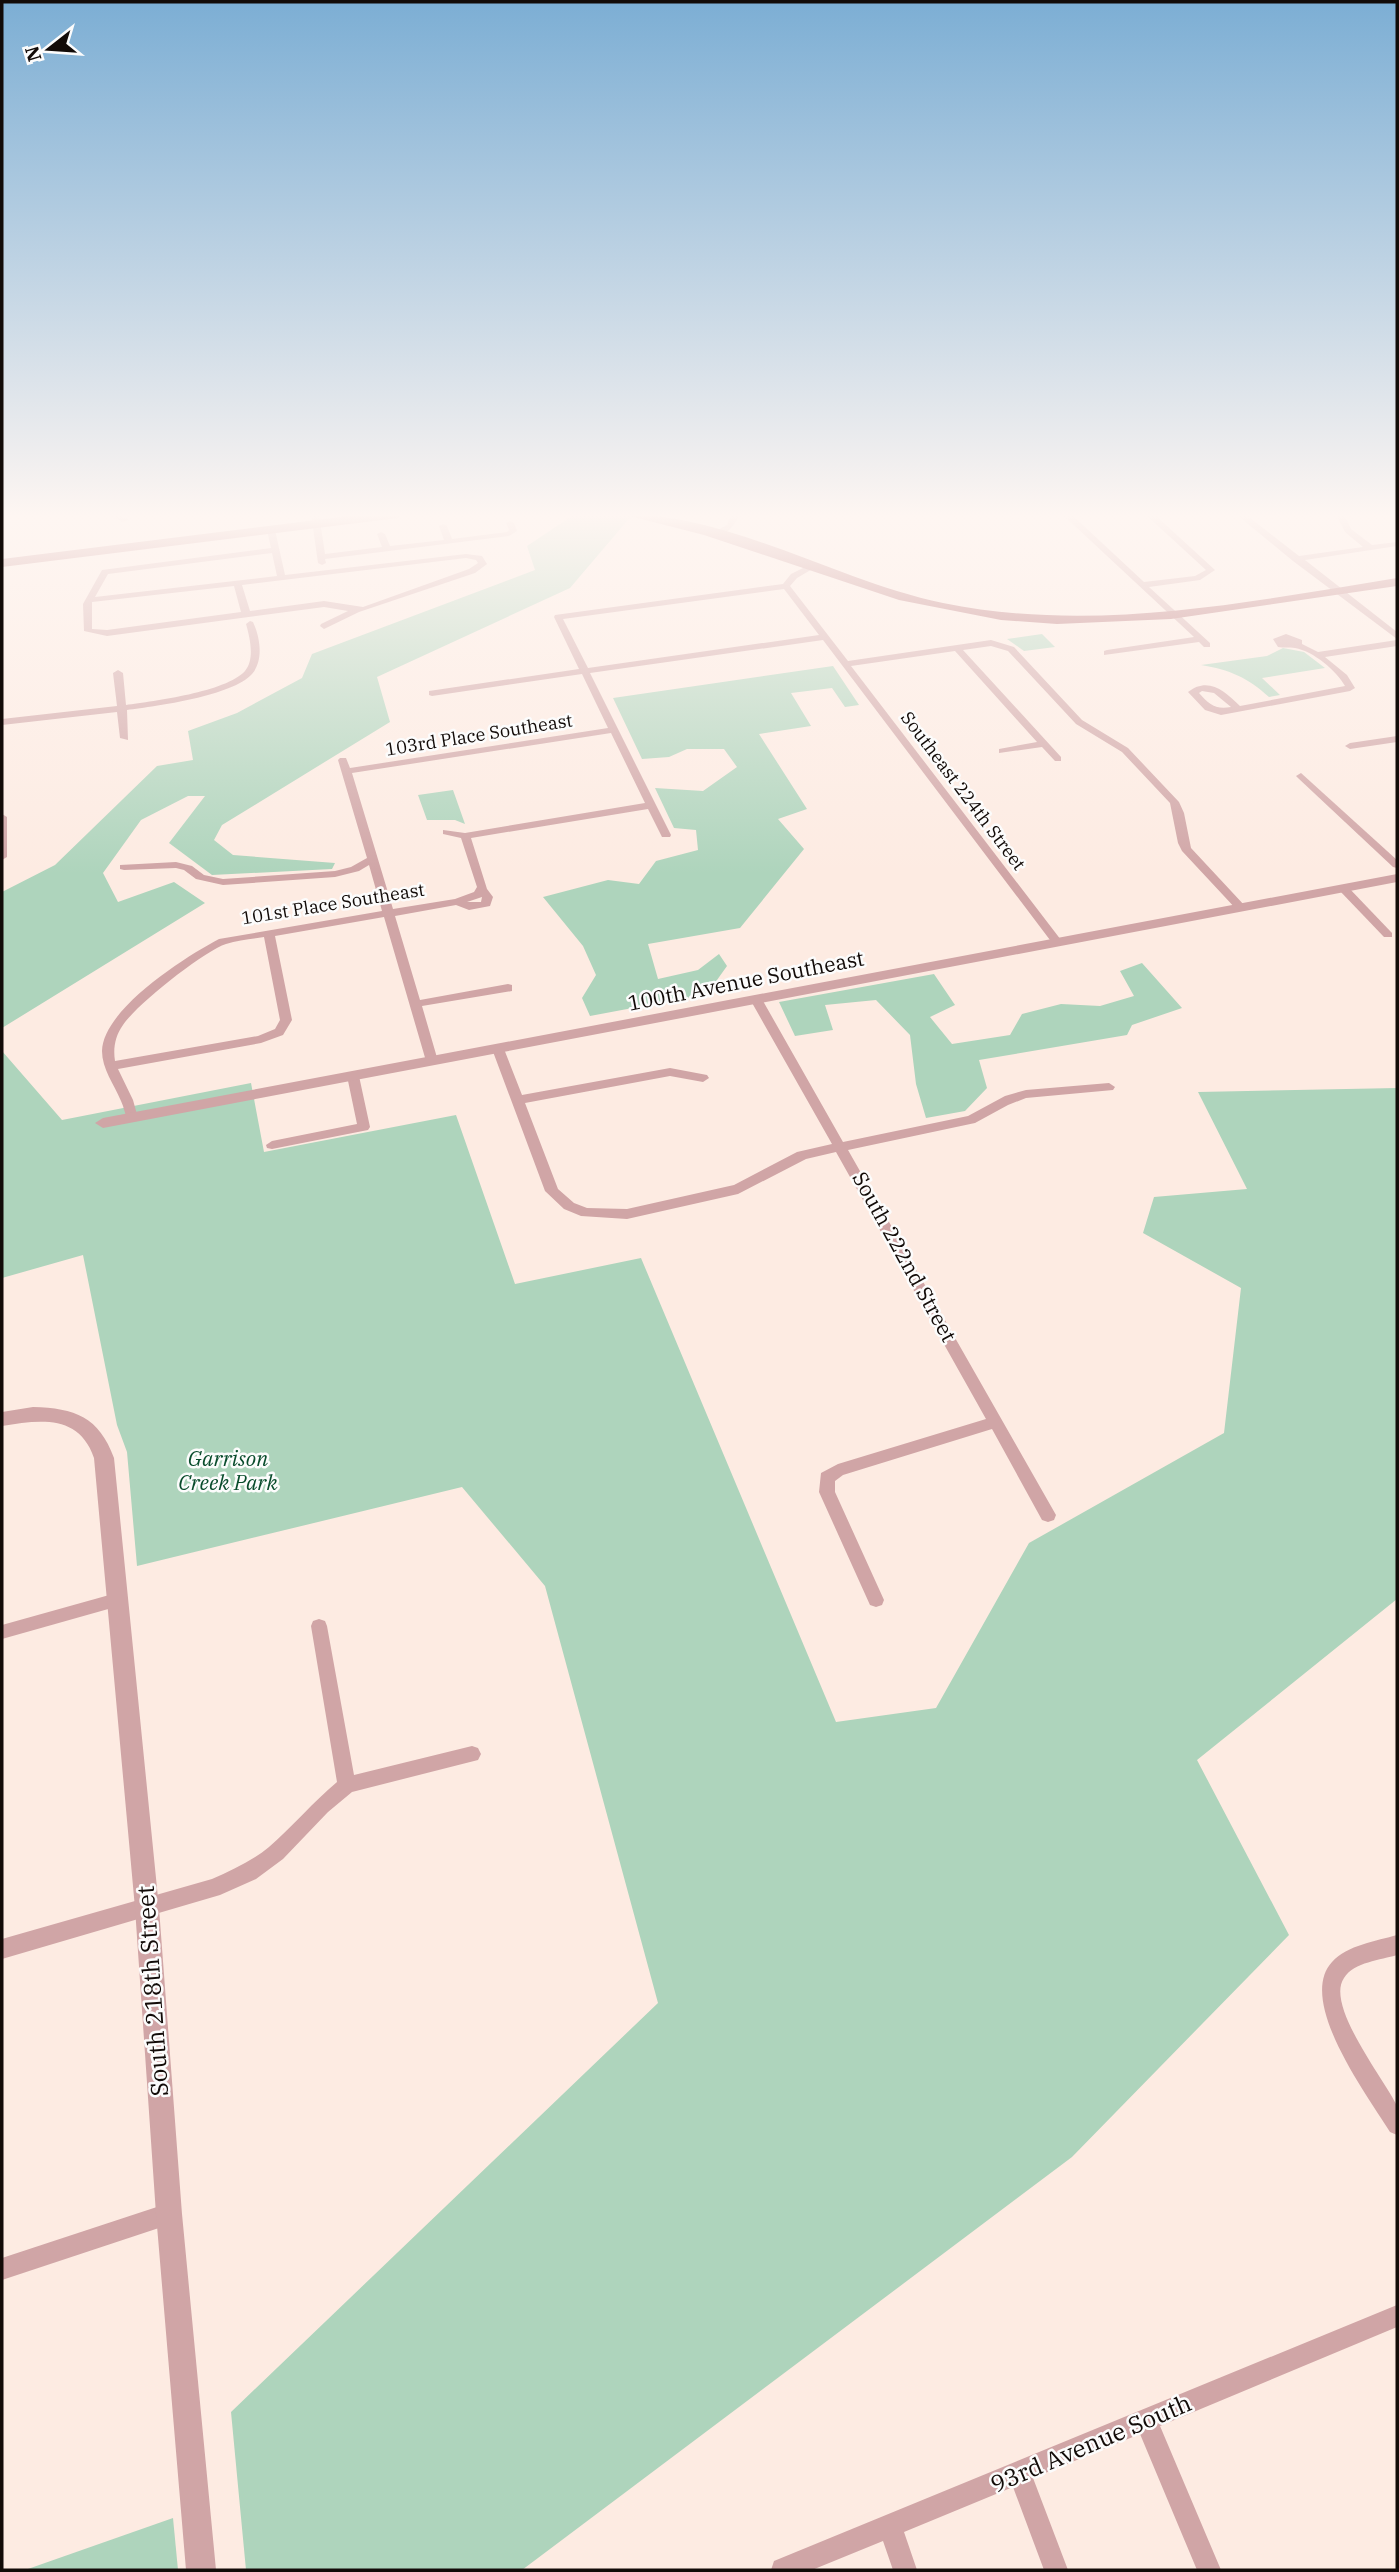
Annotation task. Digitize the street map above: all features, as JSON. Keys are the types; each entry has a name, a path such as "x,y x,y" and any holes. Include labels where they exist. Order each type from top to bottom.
{"street":[{"path":"2,722 187,697 224,687 246,675 252,667 255,654 251,634"},
{"path":"567,634 666,835"},
{"name":"Southeast 224th Street","path":"823,634 1057,942"},
{"path":"1107,653 1203,642 1194,634"},
{"path":"432,693 825,637"},
{"path":"1318,655 1397,643"},
{"path":"846,664 957,648 1003,645 1011,649 1079,722 1125,750 1174,802 1179,810 1182,841 1186,849 1241,908"},
{"path":"1237,708 1350,688 1352,685 1318,655 1297,645"},
{"path":"957,648 1058,759"},
{"path":"118,673 125,738"},
{"name":"103rd Place Southeast","path":"372,859 345,766 615,730"},
{"path":"1350,746 1397,739"},
{"path":"1002,751 1044,744"},
{"path":"1301,776 1397,865"},
{"path":"446,832 465,836 652,805"},
{"path":"2,817 2,857"},
{"name":"101st Place Southeast","path":"112,1066 109,1043 120,1020 216,944 269,932 457,902 478,893 465,836"},
{"path":"124,867 176,865 188,868 200,877 223,882 335,874 355,869 372,859 432,1061"},
{"name":"100th Avenue Southeast","path":"103,1123 1397,878"},
{"path":"1343,888 1388,935"},
{"path":"132,1118 130,1100 112,1066 261,1040 284,1027 286,1020 269,932"},
{"path":"415,1004 508,988"},
{"name":"South 222nd Street","path":"757,1001 841,1145 1048,1515"},
{"path":"498,1049 552,1191 569,1206 586,1213 627,1214 738,1189 795,1157 841,1145 971,1120 1005,1100 1024,1094 1109,1087"},
{"path":"518,1100 670,1072 703,1078"},
{"path":"272,1145 364,1127 353,1076"},
{"name":"South 218th Street","path":"2,1419 35,1414 79,1422 93,1431 102,1445 120,1599 147,1908 169,2214 201,2570"},
{"path":"876,1600 827,1492 827,1478 838,1470 995,1422"},
{"path":"2,1632 120,1599"},
{"path":"319,1626 347,1786"},
{"path":"2,1949 213,1888 249,1872 275,1853 322,1806 347,1786 472,1754"},
{"path":"1397,1945 1349,1961 1335,1972 1329,1986 1337,2021 1397,2125"},
{"path":"2,2269 169,2214"},
{"name":"93rd Avenue South","path":"783,2570 891,2528 1397,2316"},
{"path":"1146,2421 1209,2570"},
{"path":"1020,2474 1056,2570"},
{"path":"891,2528 905,2570"}],"green space":[{"path":"365,634 470,634 377,677 390,722 222,825 214,840 233,855 335,863 332,869 212,875 169,843 205,796 188,796 141,820 103,873 118,902 174,882 205,903 2,1028 2,892 55,865 157,766 193,760 188,731 237,713 302,678 312,654"},
{"path":"1042,634 1055,647 1024,651 1007,639"},
{"path":"1283,648 1304,652 1325,668 1262,678 1280,695 1269,697 1238,675 1201,665 1267,656"},
{"path":"833,666 859,705 845,707 832,688 791,693 811,726 759,734 807,809 778,819 804,849 740,928 648,944 658,979 698,970 719,954 727,966 707,994 590,1016 582,998 596,975 583,946 543,897 608,880 639,884 656,861 698,850 696,830 674,828 655,788 703,791 737,767 724,749 687,749 669,757 642,759 613,698"},
{"path":"453,790 465,824 455,820 427,820 418,795"},
{"path":"1142,963 1182,1008 1132,1025 1127,1035 979,1060 987,1088 965,1111 926,1118 916,1084 910,1035 876,1000 825,1005 833,1030 795,1036 779,1002 934,974 955,1005 930,1017 952,1044 1010,1035 1022,1014 1061,1004 1100,1006 1134,996 1120,971"},
{"name":"Garrison Creek Park","path":"2,1051 62,1120 251,1083 264,1152 456,1115 515,1284 641,1258 836,1722 936,1708 1029,1543 1224,1433 1241,1288 1143,1233 1154,1197 1247,1189 1198,1092 1397,1088 1397,1599 1197,1760 1289,1935 1072,2157 522,2570 246,2570 231,2412 658,2003 545,1586 462,1487 137,1566 127,1452 117,1425 83,1255 2,1278"},
{"path":"173,2518 178,2570 25,2570"}]}
